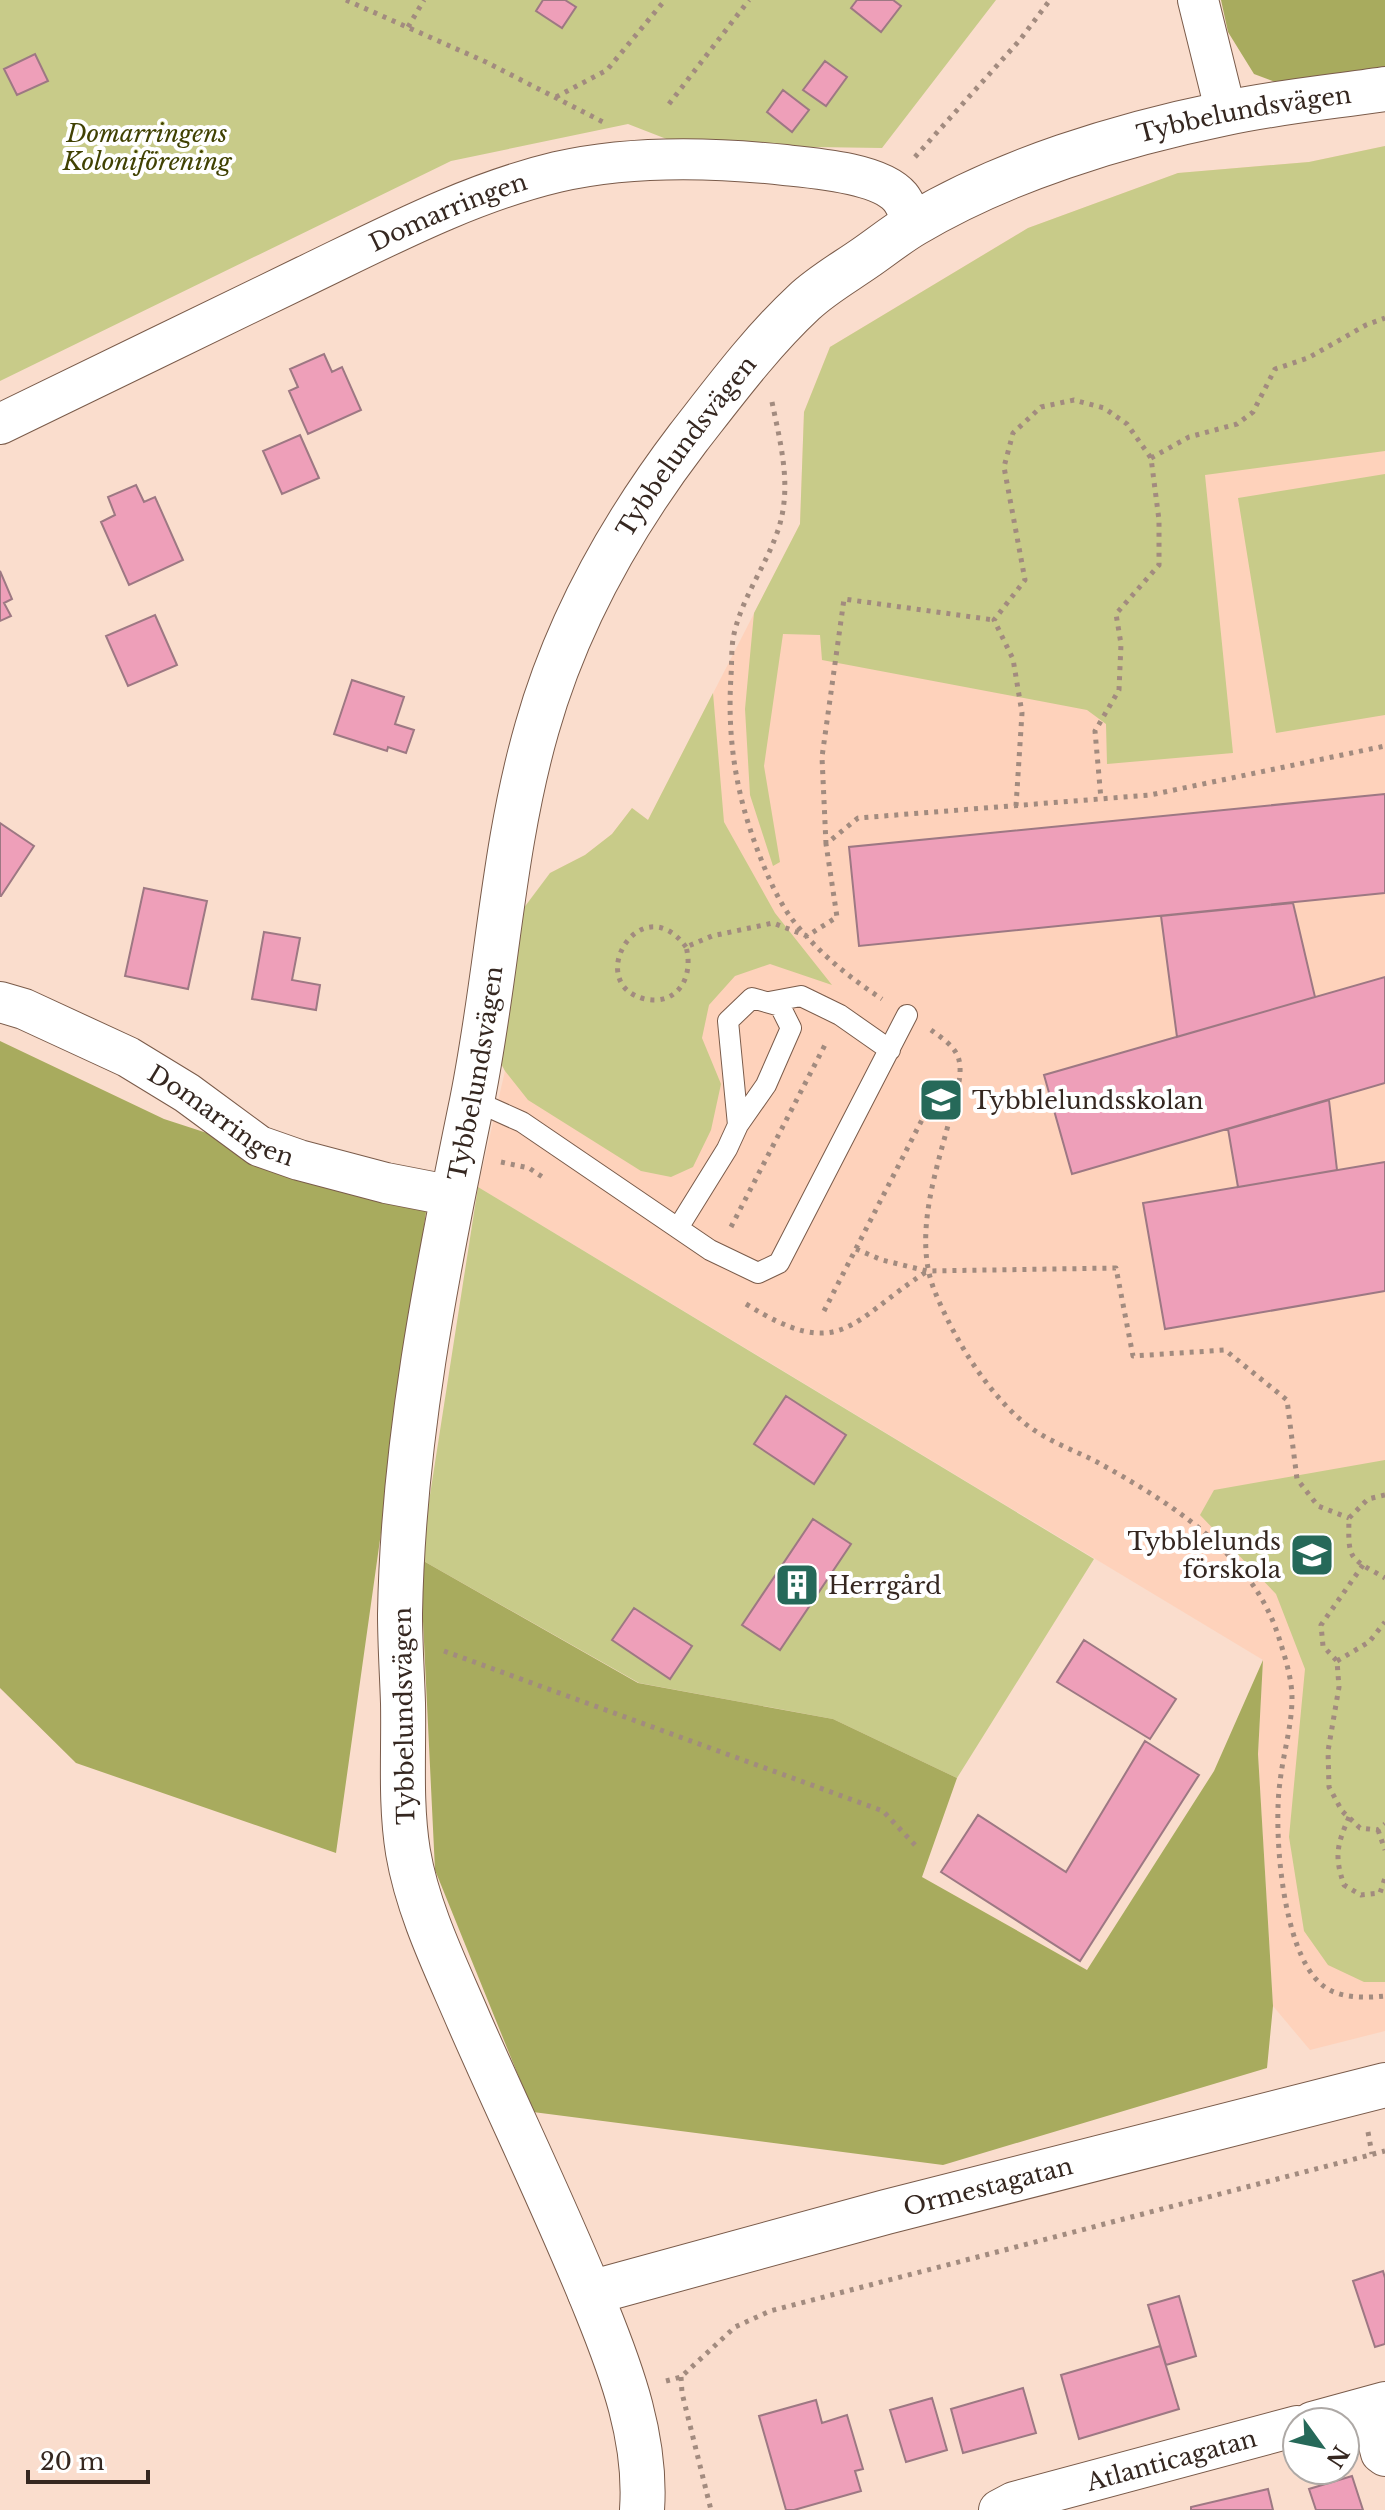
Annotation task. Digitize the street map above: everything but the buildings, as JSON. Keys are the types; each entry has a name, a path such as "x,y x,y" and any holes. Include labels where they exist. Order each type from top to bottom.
{"street":[{"path":"1198,0 1226,113"},
{"name":"Tybbelundsvägen","path":"642,2510 636,2427 614,2352 432,1935 408,1855 402,1785 400,1618 417,1402 433,1293 473,1100 520,798 541,715 588,593 625,529 677,453 771,336 808,298 914,224 1042,164 1135,135 1226,113 1385,89"},
{"name":"Domarringen","path":"0,424 351,254 495,189 557,172 614,162 654,160 758,162 837,170 872,180 888,189"},
{"path":"888,189 899,195 914,224"},
{"name":"Domarringen","path":"0,1002 24,1009 128,1057 187,1093 259,1146 386,1183 453,1196"},
{"name":"Ormestagatan","path":"590,2293 886,2212 1385,2085"},
{"path":"1377,2405 1381,2453 1385,2456"},
{"name":"Atlanticagatan","path":"999,2510 1014,2502 1281,2430"}],"lane":[{"path":"769,1002 801,996 840,1015 890,1050"},
{"path":"678,1228 727,1149 738,1125 766,1085 791,1028 780,1006 752,998 728,1021 738,1125"},
{"path":"473,1100 522,1122 710,1250 758,1273 779,1263 907,1015"}],"path":[{"path":"346,0 486,62 555,97 614,128 654,160"},
{"path":"408,27 424,0"},
{"path":"555,97 607,70 665,0"},
{"path":"669,104 749,0"},
{"path":"888,189 1019,41 1050,0"},
{"path":"1151,458 1189,437 1237,424 1253,412 1275,369 1308,358 1366,325 1385,318"},
{"path":"772,390 784,459 784,511 733,638 730,737 733,768 748,825 768,877 794,922 857,983 954,1049 960,1069 933,1190 925,1249 927,1271 935,1294 970,1357 990,1386 1023,1422 1135,1484 1194,1525 1233,1558 1270,1612 1290,1684 1290,1711 1277,1809 1283,1881 1293,1938 1312,1975 1323,1987 1339,1994 1385,1996"},
{"path":"994,620 1025,580 1004,467 1013,433 1041,407 1074,400 1104,408 1127,424 1151,458 1159,520 1159,565 1116,614 1121,644 1119,690 1095,731 1101,799"},
{"path":"807,936 837,917 826,844 822,757 844,599 994,620"},
{"path":"994,620 1013,659 1022,713 1016,806"},
{"path":"826,844 858,818 1150,795 1385,746"},
{"path":"686,947 712,936 773,923 807,936"},
{"path":"658,928 679,938 686,947 689,971 676,992 653,1000 631,992 622,983 617,960 620,949 635,932 658,928"},
{"path":"730,1229 857,983"},
{"path":"824,1311 928,1108 957,1089"},
{"path":"856,1249 882,1260 927,1271 1116,1268 1133,1356 1225,1350 1287,1400 1297,1479 1318,1506 1349,1518"},
{"path":"1385,1495 1368,1499 1349,1518 1348,1549 1352,1559 1385,1578"},
{"path":"1363,1565 1321,1625 1323,1646 1337,1661 1339,1687 1328,1751 1329,1787 1360,1828 1378,1830 1385,1824"},
{"path":"1337,1661 1369,1642 1385,1622"},
{"path":"401,1642 442,1650 883,1811 915,1845"},
{"path":"1349,1817 1338,1842 1336,1863 1344,1885 1361,1895 1380,1893 1385,1878"},
{"path":"1378,1830 1385,1850"},
{"path":"626,2390 681,2377 735,2327 770,2311 1385,2151"},
{"path":"681,2377 682,2393 711,2510"}],"shaded area":[{"name":"Tybblelundsskolan","path":"1385,146 1385,2031 1310,2050 1273,2006 1258,1754 1263,1660 478,1187 505,1071 498,1058 550,873 585,855 612,834 632,808 648,820 800,524 804,412 830,347 1028,228 1178,173 1309,162"}],"green space":[{"name":"Domarringens Koloniförening","path":"0,0 996,0 882,148 682,145 628,124 451,161 0,381"},
{"path":"1221,0 1385,0 1385,69 1278,83 1254,74 1228,32"},
{"path":"1385,146 1385,451 1205,475 1233,753 1107,764 1106,724 1087,710 822,660 820,635 783,634 764,766 780,862 773,866 750,795 745,709 754,613 800,524 804,412 830,347 1028,228 1178,173 1309,162"},
{"path":"1385,474 1385,715 1276,733 1238,498"},
{"path":"713,693 724,822 775,913 832,985 770,964 735,976 709,1005 702,1038 721,1084 711,1130 693,1167 671,1177 641,1171 528,1100 498,1058 523,909 550,873 585,855 612,834 632,808 648,820"},
{"path":"0,1041 164,1119 427,1205 336,1853 76,1763 0,1688"},
{"path":"478,1187 1094,1559 957,1778 833,1719 639,1683 420,1559"},
{"path":"1385,1460 1385,1982 1364,1982 1328,1965 1304,1931 1289,1837 1305,1669 1276,1594 1200,1515 1214,1490"},
{"path":"420,1559 638,1683 833,1719 957,1778 922,1877 1087,1970 1214,1771 1263,1660 1258,1754 1273,2006 1267,2068 943,2165 533,2112 435,1870"}],"place":[{"name":"Tybblelundsskolan","path":"941,1100"},
{"name":"Tybblelunds förskola","path":"1312,1555"},
{"name":"Herrgård","path":"797,1585"}]}
